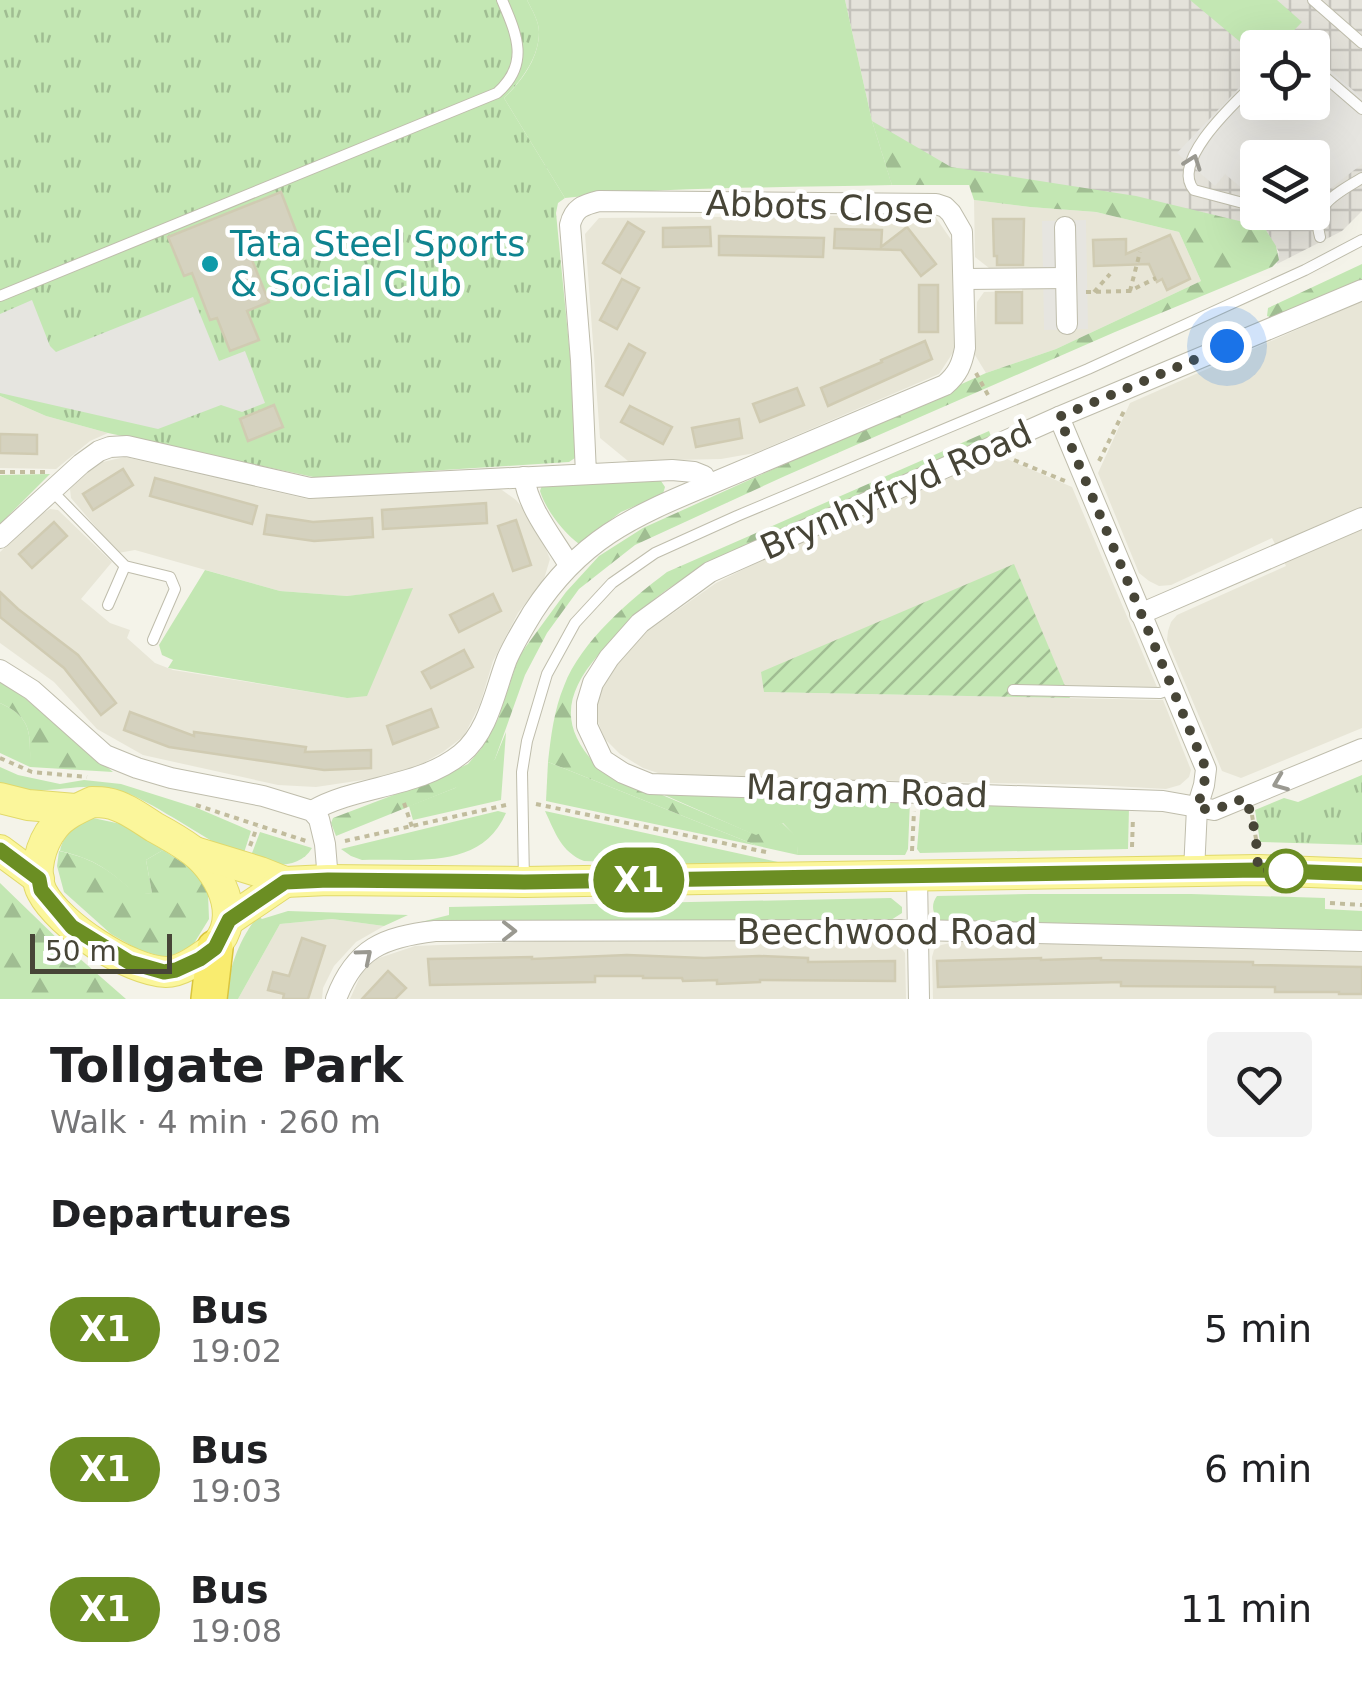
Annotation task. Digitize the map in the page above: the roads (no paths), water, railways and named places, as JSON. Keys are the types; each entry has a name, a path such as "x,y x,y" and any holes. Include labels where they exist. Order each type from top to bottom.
{"highway":[{"path":"208,999 222,934"}],"main road":[{"path":"0,798 76,809"},
{"path":"285,882 222,934 200,959 164,972 129,962 72,927 41,890 38,862 54,827 76,809 92,802 108,802 128,810 195,852 285,882 1258,870 1362,874"},
{"path":"0,850 39,879"},
{"path":"195,852 218,879 225,894 222,934"}],"street":[{"name":"Abbots Close","path":"312,811 327,802 398,784 459,756 473,742 488,714 508,655 548,590 571,562 632,518 938,388 954,377 965,348 964,279 962,232 951,213 936,204 599,201 585,204 577,210 570,225 586,474"},
{"path":"1066,227 1067,324"},
{"path":"964,279 1066,285"},
{"name":"Brynhyfryd Road","path":"586,703 608,658 640,623 710,572 1059,417 1362,290"},
{"path":"1059,417 1206,769 1197,808 1194,871"},
{"path":"0,538 99,451 110,447 127,446 310,488 672,470 704,476 708,485"},
{"path":"524,477 529,498 541,520 571,562"},
{"path":"1140,614 1362,518"},
{"path":"0,670 32,690 105,756 170,778 263,796 312,811 319,819 325,844 328,880"},
{"name":"Margam Road","path":"586,703 587,726 603,760 650,784 1163,800 1197,808"},
{"path":"1197,808 1214,810 1362,750"},
{"path":"914,876 919,999"},
{"name":"Beechwood Road","path":"336,999 352,966 362,956 392,938 435,931 918,930 1362,942"}],"lane":[{"path":"5,295 497,92 513,74 518,55 502,0"},
{"path":"1313,0 1362,43"},
{"path":"1330,81 1362,109"},
{"path":"1240,98 1201,142 1187,179 1194,190 1240,202"},
{"path":"1320,237 1320,210 1362,178"},
{"path":"524,882 522,772 527,741 548,674 575,623 612,582 655,554 737,516 1088,369 1362,240"},
{"path":"57,486 124,566 170,578 175,589 153,640"},
{"path":"108,605 124,566"},
{"path":"1013,690 1160,693 1172,689"}],"place":[{"name":"Tata Steel Sports & Social Club","path":"210,264"}]}
